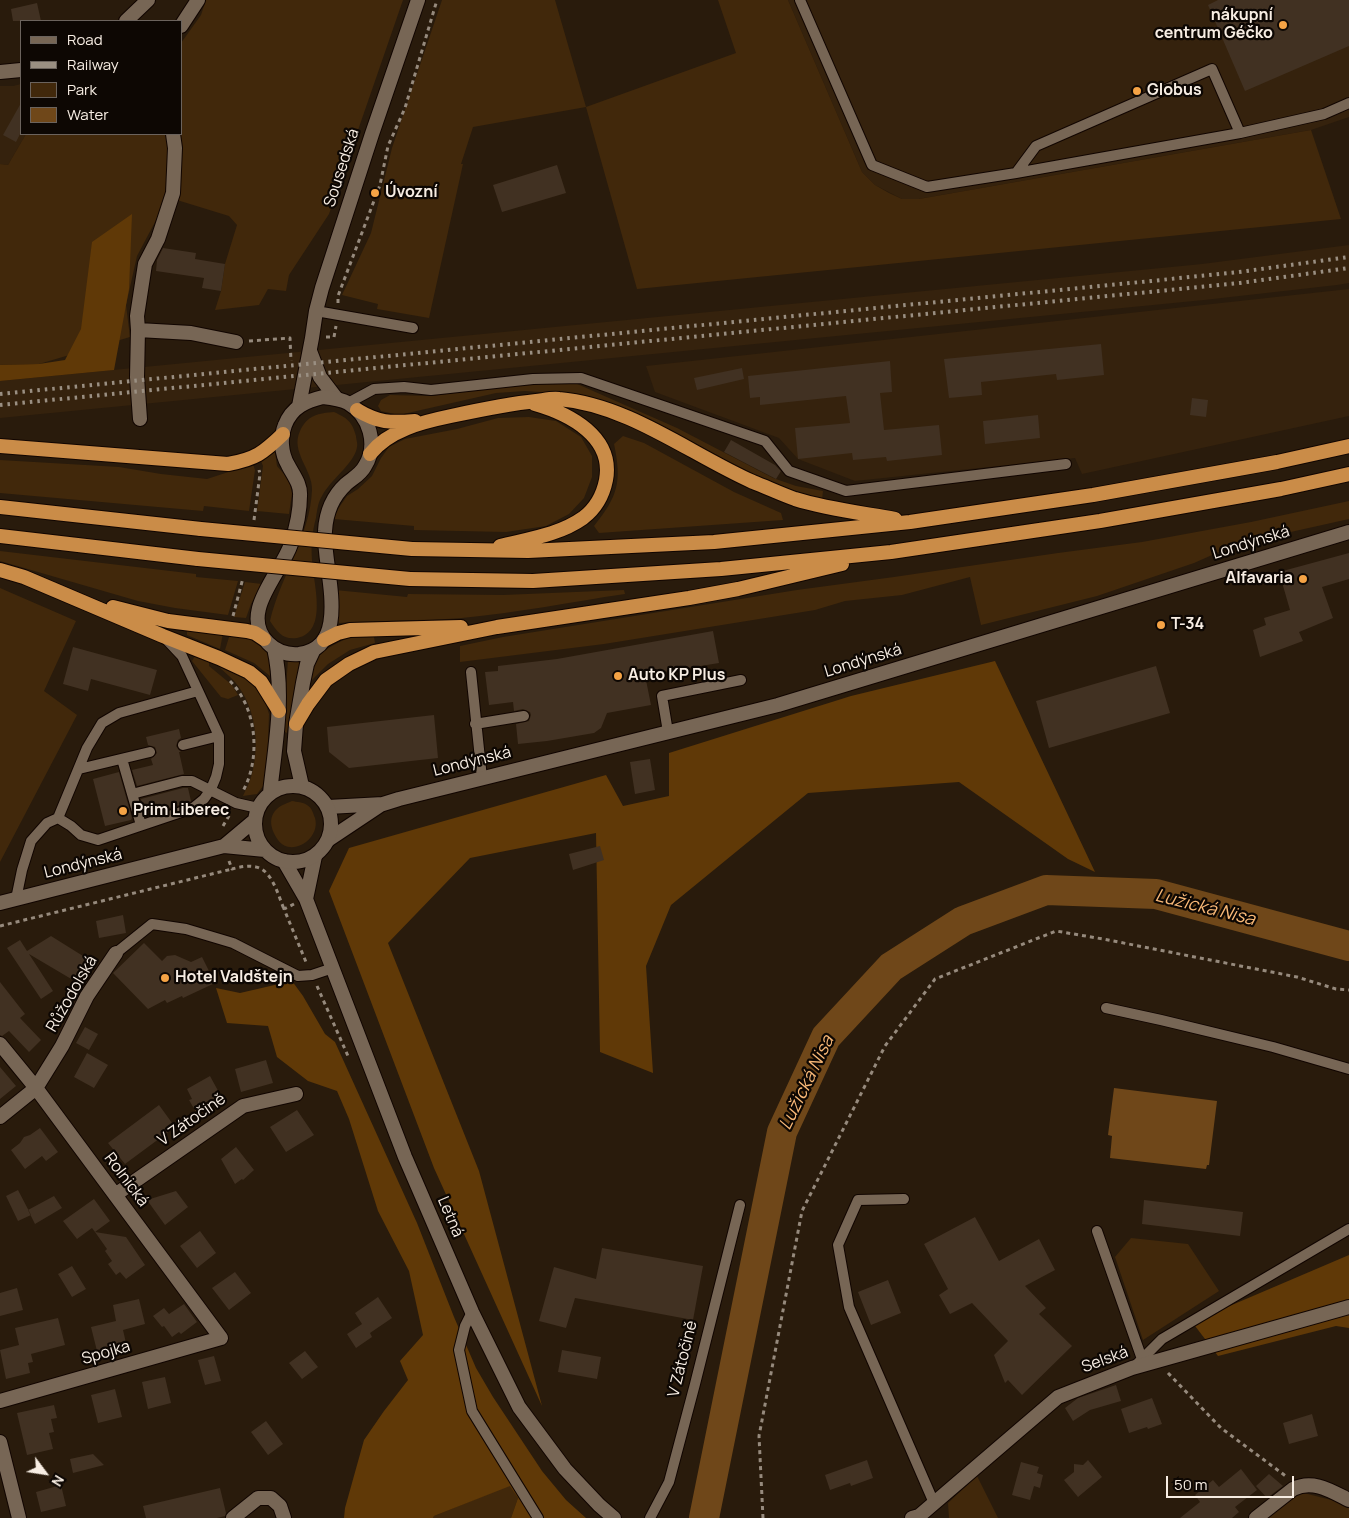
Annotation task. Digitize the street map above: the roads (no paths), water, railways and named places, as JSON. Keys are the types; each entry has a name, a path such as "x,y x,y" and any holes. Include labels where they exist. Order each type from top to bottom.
{"highway":[{"path":"370,454 378,444 392,434 430,420 484,408 558,399 588,404 624,416 712,462 795,499 910,522"},
{"path":"479,550 563,530 584,518 597,504 605,488 607,474 603,450 589,431 555,410 528,402"},
{"path":"347,404 373,419 392,422 430,420"},
{"path":"0,446 228,464 256,457 283,434"},
{"path":"0,507 201,529 412,549 528,551 714,542 910,522 1093,495 1276,462 1349,446"},
{"path":"0,536 198,559 410,579 533,581 721,569 891,552 1100,521 1281,490 1349,474"},
{"path":"296,724 326,680 349,664 374,652 497,627 679,600 738,589 891,552"},
{"path":"0,570 24,577 250,672 261,682 278,711"},
{"path":"74,598 168,621 247,631 255,633 269,644"},
{"path":"319,644 338,633 350,630 497,627"}],"street":[{"path":"127,20 148,0"},
{"path":"182,24 198,0"},
{"name":"Sousedská","path":"283,434 290,414 298,406 322,288 418,0"},
{"path":"0,72 20,70"},
{"path":"140,419 136,377 137,316 145,264 158,239 173,193 175,148 173,135"},
{"path":"138,330 191,333 236,342"},
{"name":"Sousedská","path":"310,350 320,377 365,419 371,440 370,454"},
{"path":"298,406 310,400 323,397 347,404"},
{"path":"270,793 278,711 278,665 259,627 257,616 263,596 284,561 291,544 299,506 300,493 298,482 285,460 282,447 283,434"},
{"path":"302,786 294,751 296,724 307,664 328,633 331,622 330,579 324,531 327,514 337,493 357,477 365,466 370,454"},
{"name":"Londýnská","path":"328,807 383,804 778,705 1349,532"},
{"path":"269,644 284,653 299,654 319,644"},
{"path":"270,793 291,785 302,786 312,790 321,797 328,807 331,817 331,829 328,840"},
{"name":"Londýnská","path":"0,903 224,846 257,814 270,793"},
{"name":"Londýnská","path":"314,856 328,840 383,804"},
{"path":"257,814 256,831 259,841 265,850 274,857 284,861 300,861 314,856"},
{"path":"224,846 265,850"},
{"path":"306,899 314,856"},
{"name":"Letná","path":"284,861 306,899 405,1157 472,1312 519,1407 565,1469 599,1506 614,1518"},
{"name":"Růžodolská","path":"0,1117 36,1088 62,1046 87,996 116,953"},
{"name":"Rolnická","path":"0,1044 36,1088 221,1338"},
{"name":"V Zátočině","path":"115,1195 243,1106 296,1094"},
{"name":"Selská","path":"917,1518 1058,1397 1137,1364 1157,1362 1349,1307"},
{"name":"Spojka","path":"0,1401 221,1338"},
{"path":"0,1442 19,1518"},
{"path":"1256,1518 1299,1486 1321,1486 1349,1500"},
{"path":"233,1518 258,1498 271,1498 280,1506 284,1518"}],"lane":[{"path":"800,0 872,165 927,187 1240,133 1324,114 1349,103"},
{"path":"1016,173 1036,146 1212,69 1240,133"},
{"path":"316,311 413,328"},
{"path":"347,404 374,389 404,387 431,390 534,379 582,378 765,441 789,471 846,491 1066,464"},
{"path":"58,818 82,835 98,840 193,808 204,799 211,789 219,764 219,736 182,656 163,636"},
{"path":"471,672 482,778"},
{"path":"668,732 662,696 741,680"},
{"path":"16,899 31,841 47,823 58,818 88,748 102,723 119,713 198,691"},
{"path":"475,724 524,716"},
{"path":"183,745 219,736"},
{"path":"79,769 150,752"},
{"path":"122,759 141,825"},
{"path":"132,794 182,781 192,781 257,814"},
{"name":"Růžodolská","path":"116,953 152,924 186,929 233,944 298,976 312,975 333,968"},
{"path":"1106,1008 1273,1046 1349,1070"},
{"path":"904,1199 858,1200 838,1245 850,1307 934,1503"},
{"name":"V Zátočině","path":"650,1518 668,1482 695,1384 740,1204"},
{"path":"1097,1231 1137,1364 1162,1338 1349,1229"},
{"path":"472,1312 465,1326 459,1350 472,1410 538,1518"}],"water":[{"path":"1114,1088 1217,1101 1209,1165 1207,1165 1206,1169 1110,1158 1112,1136 1108,1135"}],"waterway":[{"name":"Lužická Nisa","path":"704,1518 782,1132 826,1037 891,967 963,921 1046,890 1156,894 1349,946"}],"railway":[{"path":"0,394 1151,281 1239,272 1349,257"},
{"path":"0,405 1240,283 1349,268"}],"place":[{"name":"nákupní centrum Géčko","path":"1283,25"},
{"name":"Globus","path":"1137,91"},
{"name":"Úvozní","path":"375,193"},
{"name":"Alfavaria","path":"1303,579"},
{"name":"T-34","path":"1161,625"},
{"name":"Auto KP Plus","path":"618,676"},
{"name":"Prim Liberec","path":"123,811"},
{"name":"Hotel Valdštejn","path":"165,978"}]}
